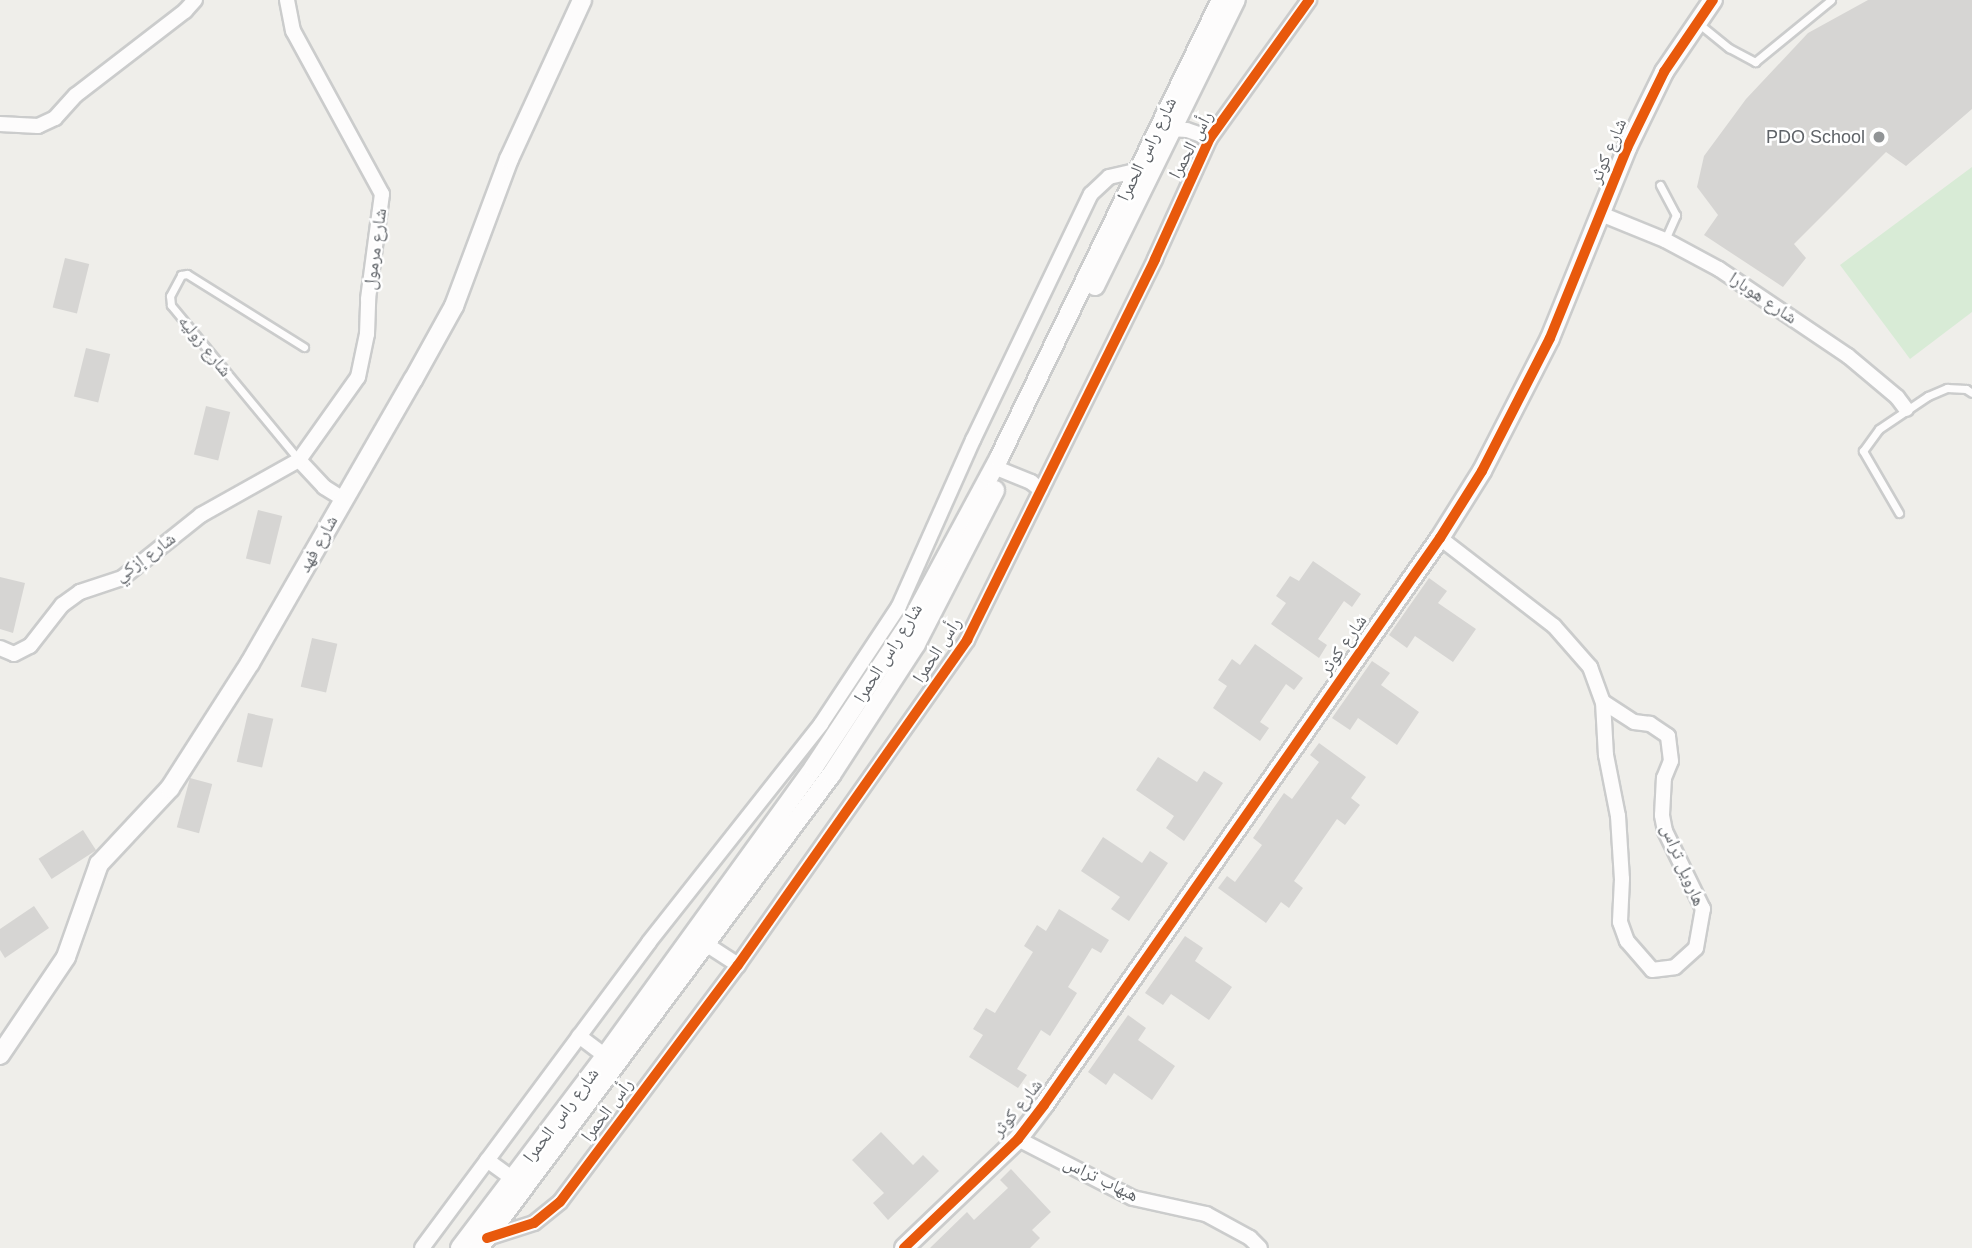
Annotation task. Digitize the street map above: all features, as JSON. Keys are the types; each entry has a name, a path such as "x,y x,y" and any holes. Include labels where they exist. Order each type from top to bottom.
{"street":[{"path":"0,124 38,126 55,118 86,86 185,11 195,0"},
{"name":"شارع مرمول","path":"287,0 293,31 382,194 368,299 367,334 358,377 299,460"},
{"name":"شارع فهد","path":"0,1055 66,957 99,864 170,788 250,663 454,306 509,159 582,0"},
{"name":"شارع راس الحمرا","path":"483,1243 519,1184 699,939 831,775 913,615 999,469 1164,129 1221,0"},
{"name":"شارع راس الحمرا","path":"1164,129 1236,0"},
{"name":"رأس الحمرا","path":"483,1243 534,1223 560,1202 737,965 967,640 1155,259 1210,138 1309,0"},
{"name":"شارع كوثر","path":"904,1248 1018,1139 1440,538 1482,471 1550,338 1627,148 1664,72 1713,0"},
{"path":"1164,129 1187,130 1210,138"},
{"path":"422,1248 579,1036 821,724 913,615 979,427 1091,194 1109,177 1145,168"},
{"name":"شارع هوبارا","path":"1601,214 1665,240 1720,269 1825,340 1897,397 1906,409"},
{"path":"299,460 324,487 344,499"},
{"name":"شارع إزكي","path":"0,648 13,654 30,646 62,605 80,592 122,578 201,515 299,460"},
{"path":"999,469 1041,490"},
{"name":"هارويل تراس","path":"1440,538 1554,626 1590,667 1603,702 1605,755 1618,816 1622,878 1620,922 1628,941 1652,970 1675,967 1696,948 1703,909 1665,831 1662,815 1664,778 1671,761 1668,736 1650,724 1634,722 1603,702"},
{"path":"699,939 737,965"},
{"path":"579,1036 612,1060"},
{"name":"هبهاب تراس","path":"1018,1139 1133,1198 1206,1214 1250,1238 1260,1248"},
{"path":"487,1160 519,1184"},
{"name":"شارع راس الحمرا","path":"460,1248 519,1184"}],"lane":[{"path":"1698,22 1729,48 1755,62 1831,0"},
{"path":"1660,185 1676,215 1665,240"},
{"name":"شارع زوليه","path":"299,460 171,305 170,296 181,275 187,274 304,347"},
{"path":"1899,513 1863,451 1879,429 1906,409 1947,388 1972,393"}],"green space":[{"path":"1972,167 1972,312 1910,359 1840,265"}],"building":[{"path":"1868,0 1972,0 1972,109 1906,166 1886,152 1794,244 1806,258 1783,287 1704,235 1718,215 1697,187 1704,156 1746,99 1808,33"},
{"path":"65,258 89,264 77,314 53,307"},
{"path":"86,348 110,354 98,403 74,397"},
{"path":"206,406 230,412 218,461 194,455"},
{"path":"258,510 282,516 270,565 246,559"},
{"path":"1313,561 1361,594 1352,607 1344,601 1318,639 1327,645 1319,658 1271,624 1286,603 1276,596 1290,576 1299,581"},
{"path":"0,577 25,583 13,633 0,629"},
{"path":"1429,578 1447,591 1438,603 1476,629 1453,662 1415,636 1407,648 1389,635"},
{"path":"312,638 337,644 326,693 301,687"},
{"path":"1255,644 1303,678 1294,690 1286,684 1260,722 1269,728 1260,741 1213,708 1227,686 1218,680 1232,659 1240,665"},
{"path":"1372,661 1390,673 1381,685 1419,712 1397,745 1358,718 1350,730 1332,718"},
{"path":"248,713 273,719 262,768 237,762"},
{"path":"1319,743 1366,777 1351,798 1360,805 1345,825 1337,819 1294,881 1303,888 1289,908 1281,902 1266,923 1218,888 1227,876 1235,882 1262,845 1253,838 1284,793 1292,799 1319,762 1310,755"},
{"path":"1158,757 1197,782 1204,771 1223,783 1184,841 1166,828 1174,816 1136,790"},
{"path":"190,778 212,784 199,833 177,827"},
{"path":"83,830 96,850 52,879 39,859"},
{"path":"1103,837 1142,863 1150,851 1168,863 1129,921 1111,909 1120,897 1081,871"},
{"path":"34,906 49,928 5,958 0,950 0,929"},
{"path":"1059,909 1109,940 1101,953 1092,948 1068,987 1077,993 1069,1006 1050,1036 1041,1030 1017,1069 1027,1075 1018,1088 969,1057 983,1035 973,1029 986,1008 995,1013 1033,952 1024,946 1037,925 1046,931"},
{"path":"1185,936 1203,948 1195,961 1232,987 1209,1020 1171,994 1163,1005 1145,993"},
{"path":"1128,1015 1146,1028 1138,1040 1175,1066 1152,1100 1114,1073 1106,1085 1088,1072"},
{"path":"881,1132 913,1165 923,1155 939,1171 888,1220 873,1203 884,1193 852,1160"},
{"path":"1011,1169 1051,1212 1032,1230 1040,1238 1030,1248 930,1248 967,1212 974,1220 1008,1188 1000,1180"}],"cycle path":[{"path":"487,1238 534,1223 560,1202 738,965 967,640 1155,259 1210,138 1309,0"},
{"path":"904,1248 1018,1139 1044,1105 1440,538 1482,471 1550,338 1627,148 1664,72 1713,0"}],"place":[{"name":"PDO School","path":"1879,137"}]}
